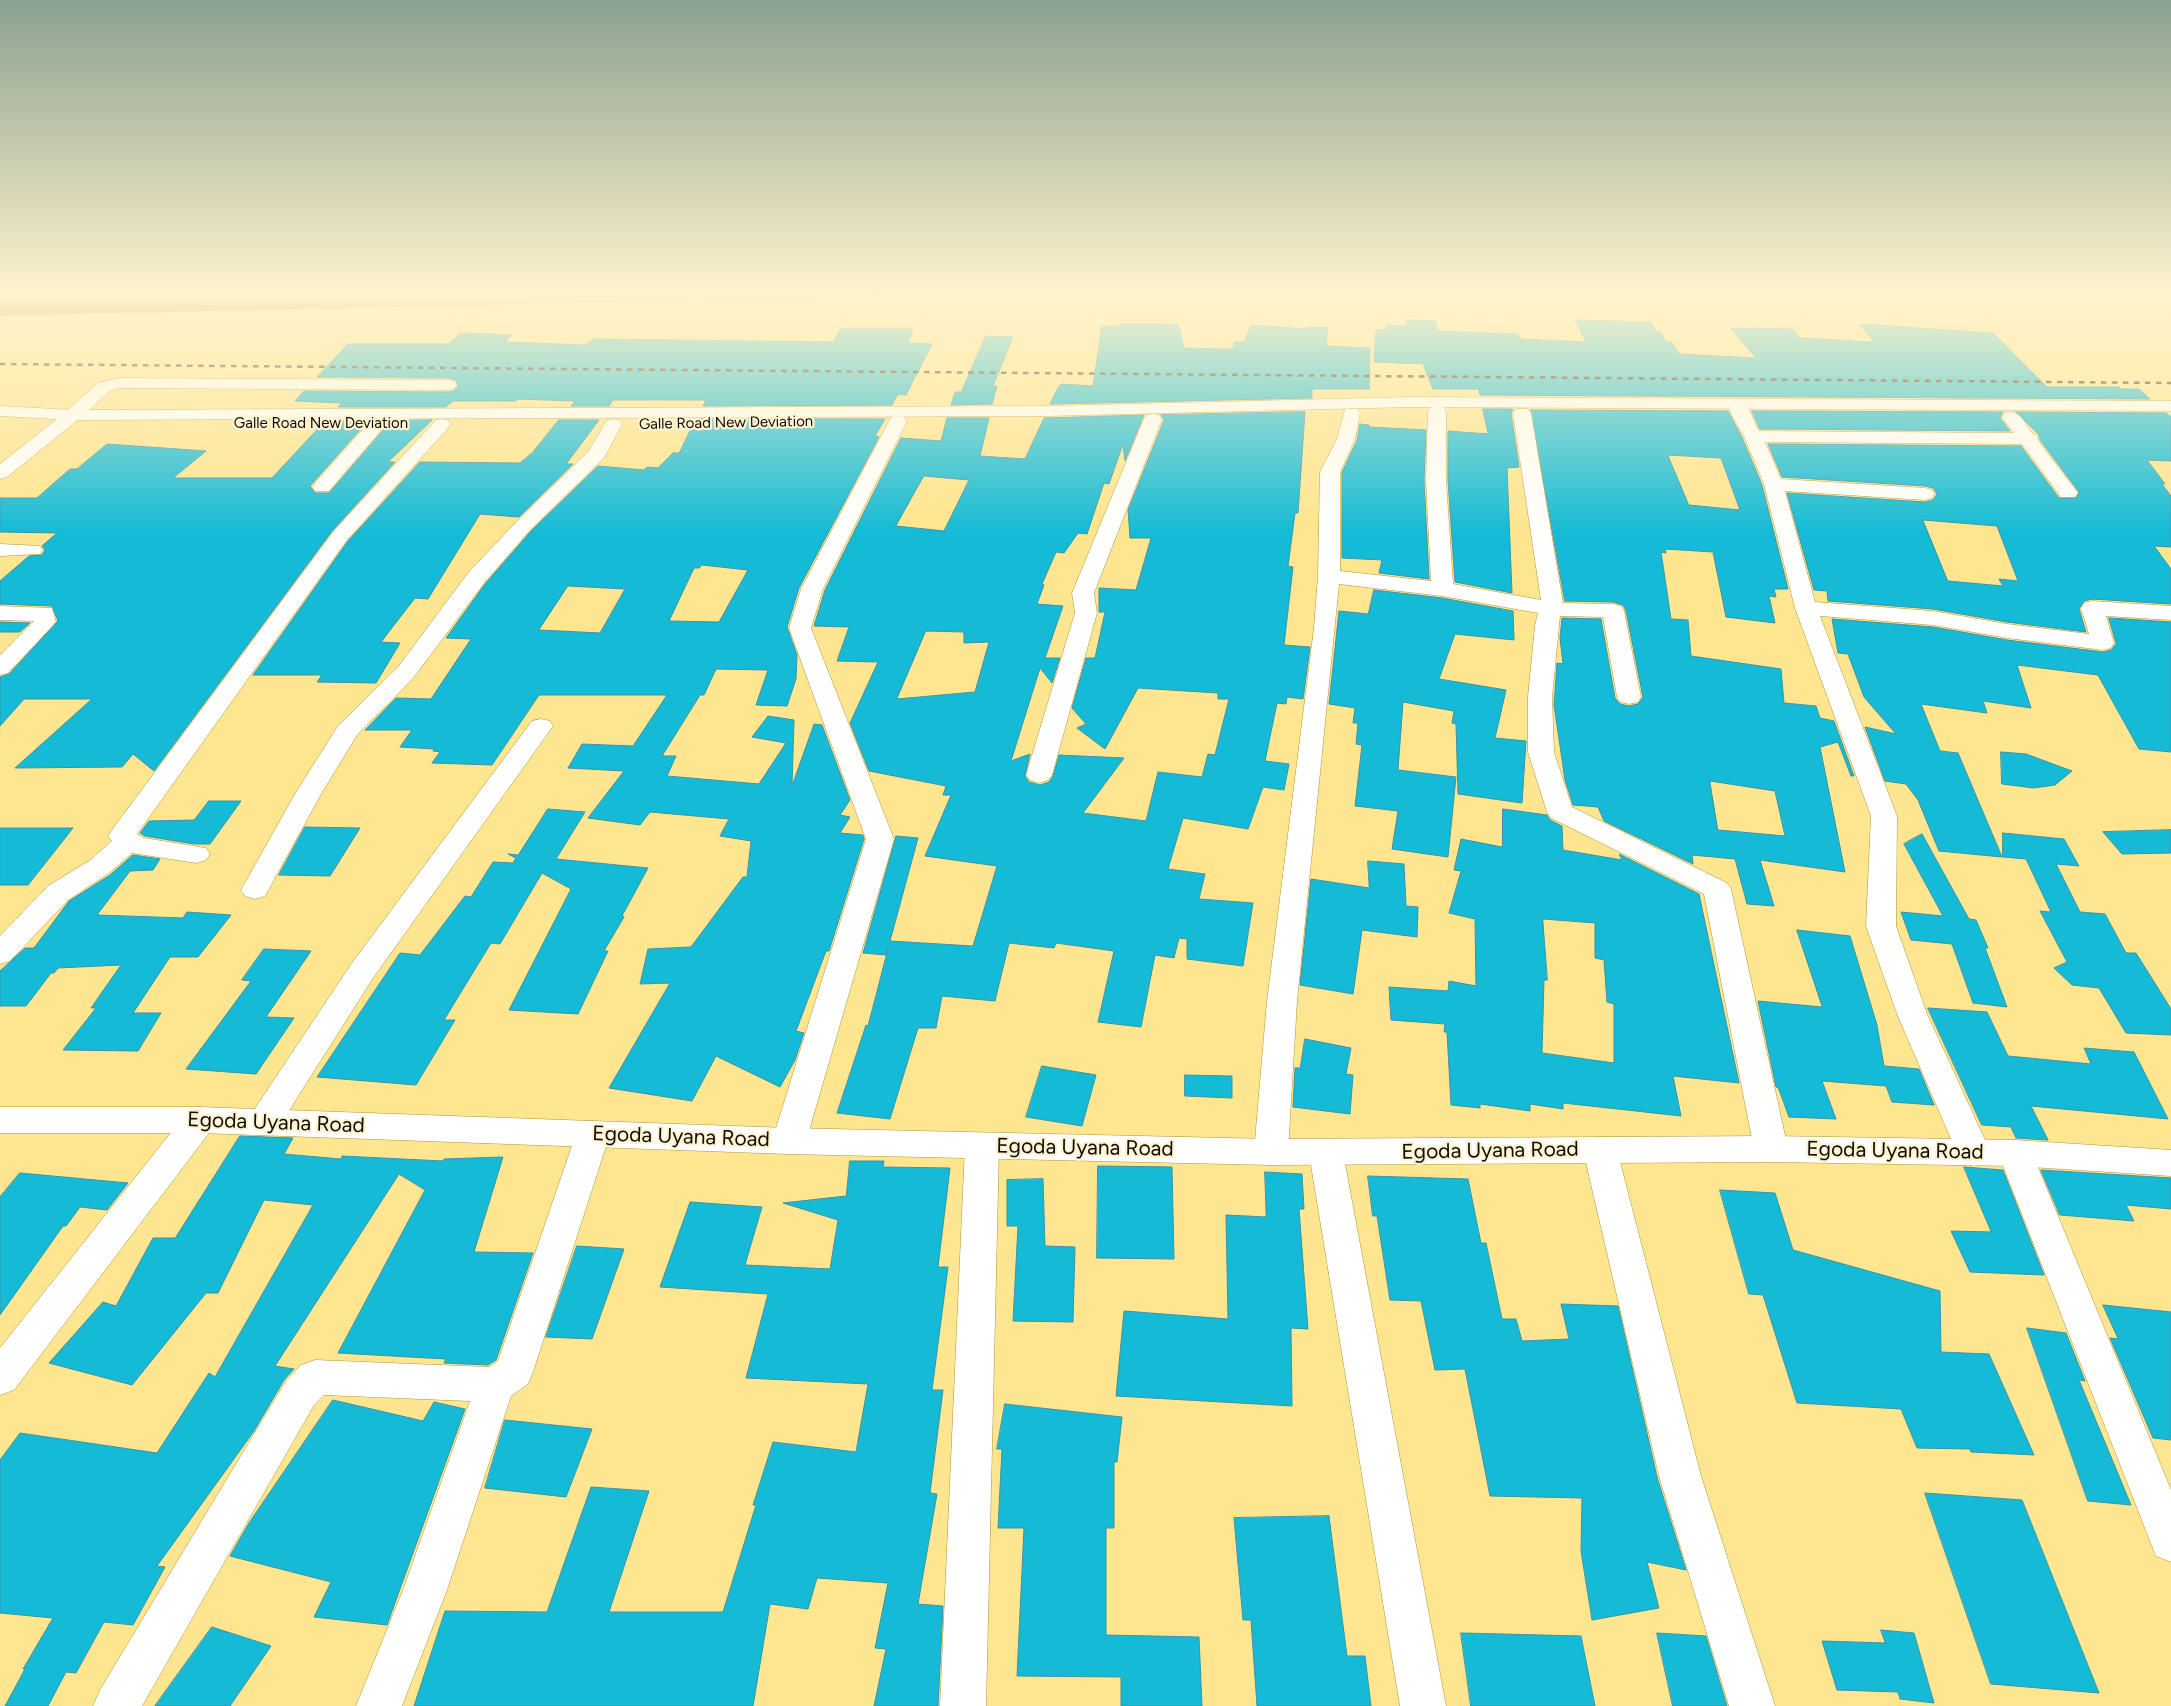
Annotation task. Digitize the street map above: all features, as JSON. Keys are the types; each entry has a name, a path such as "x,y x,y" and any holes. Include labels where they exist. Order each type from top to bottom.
{"street":[{"path":"0,473 67,420 104,387 118,383 448,385"},
{"name":"Galle Road New Deviation","path":"0,421 1038,411 1412,402 2171,418"},
{"name":"Galle Road New Deviation","path":"0,411 67,420 377,424 613,424 1153,419 1437,411 1522,413 2171,406"},
{"path":"1739,410 1753,436 1774,484 1797,580 1806,608 1884,816 1881,926 1912,1014 1974,1153"},
{"path":"1437,411 1436,480 1442,588"},
{"path":"1271,1152 1282,1001 1329,576 1330,472 1346,439 1351,413"},
{"path":"1522,413 1552,603 1546,626 1540,697 1541,752 1560,812 1717,889 1771,1149"},
{"path":"2011,416 2030,439 2068,493"},
{"path":"1039,775 1086,613 1082,593 1122,500 1153,419"},
{"path":"789,1141 880,839 800,628 812,589 898,421"},
{"path":"322,487 377,424"},
{"path":"196,854 137,846 122,836 340,536 442,424"},
{"path":"255,890 308,794 347,731 406,672 476,578 518,532 597,454 613,424"},
{"path":"1753,436 2030,439"},
{"path":"1774,484 1925,494"},
{"path":"0,550 33,550"},
{"path":"1329,576 1442,588 1551,609 1613,611 1629,697"},
{"path":"1806,608 1933,618 2007,631 2102,642 2092,608 2171,613"},
{"path":"0,613 44,613 46,622 0,668"},
{"path":"264,1122 303,1057 399,918 541,726"},
{"path":"0,954 58,892 99,867 130,841"},
{"name":"Egoda Uyana Road","path":"0,1120 200,1120 789,1141 1326,1153 1771,1149 2015,1153 2171,1163"},
{"path":"0,1378 200,1120"},
{"path":"116,1706 300,1393 315,1377 495,1384 514,1372 593,1134"},
{"path":"963,1706 982,1146"},
{"path":"1600,1150 1680,1476 1752,1706"},
{"path":"1326,1153 1423,1706"},
{"path":"2015,1153 2171,1541"},
{"path":"379,1706 425,1590 495,1384"}],"building":[{"path":"321,373 917,373 906,395 898,394 892,405 703,406 706,400 613,400 609,406 571,406 575,401 518,399 516,401 453,401 446,407 338,407 342,403 295,401 304,391 448,392 454,391 458,386 456,380 448,378 317,377"},
{"path":"970,373 998,373 993,386 997,386 992,404 951,405 955,392 961,392"},
{"path":"1095,373 1369,373 1369,389 1312,389 1312,398 1050,404 1059,386 1062,384 1093,386"},
{"path":"1426,373 2033,373 2047,387 2119,387 2121,389 2139,389 2150,399 1480,395 1479,389 1433,389"},
{"path":"1483,409 1513,409 1511,413 1519,467 1507,468 1512,593 1455,582 1448,480 1448,431 1488,434"},
{"path":"1531,410 1728,411 1742,437 1762,485 1788,589 1774,589 1776,597 1769,596 1775,623 1726,617 1713,552 1665,549 1666,553 1661,552 1671,619 1688,620 1691,656 1781,669 1784,703 1816,706 1820,718 1834,721 1854,776 1851,776 1838,742 1820,747 1845,872 1760,860 1774,906 1747,904 1735,859 1692,855 1693,864 1604,821 1598,807 1573,805 1565,780 1554,705 1557,663 1563,664 1560,638 1562,618 1601,619 1615,698 1620,704 1629,706 1638,704 1643,697 1626,611 1623,605 1613,602 1565,601","holes":["1668,455 1721,458 1740,510 1689,505","1710,781 1775,791 1785,836 1718,830"]},
{"path":"1752,411 2003,412 2000,418 2010,431 1760,429"},
{"path":"1305,412 1298,513 1295,513 1288,566 1293,567 1284,645 1310,647 1303,699 1287,697 1286,704 1277,703 1265,761 1289,764 1284,790 1263,787 1248,829 1183,818 1168,869 1205,874 1199,899 1253,903 1243,966 1187,959 1187,939 1179,938 1174,958 1155,955 1141,1027 1098,1022 1114,951 1056,943 1054,948 1009,943 995,1001 942,996 936,1028 918,1028 890,1119 837,1113 866,1025 868,1026 888,949 886,955 863,953 896,836 918,838 890,941 973,946 997,866 925,856 951,795 943,795 946,786 869,771 850,723 878,662 837,661 849,627 814,626 825,590 901,438 941,441 947,418 989,418 980,456 1025,459 1044,418 1144,415 1125,461 1123,444 1109,484 1104,483 1087,534 1078,533 1064,553 1056,552 1042,584 1044,585 1037,604 1063,606 1045,658 1060,658 1052,683 1040,668 1011,761 1030,754 1025,776 1029,782 1040,785 1049,782 1053,776 1059,755 1124,758 1083,813 1146,821 1158,772 1202,777 1208,754 1215,755 1229,699 1218,699 1218,693 1138,688 1105,749 1077,728 1086,724 1072,708 1086,658 1095,658 1105,612 1099,612 1099,588 1136,590 1151,538 1130,538 1128,510 1164,420 1161,415","holes":["924,476 969,480 944,531 896,526","926,631 964,632 964,643 989,642 975,692 897,699"]},
{"path":"2016,412 2166,413 2171,417 2171,461 2147,460 2165,484 2161,483 2171,496 2171,547 2154,546 2171,569 2171,604 2092,599 2084,601 2079,609 2086,632 2007,622 1933,609 1828,601 1827,591 1814,590 1787,493 1925,502 1933,500 1937,494 1933,488 1925,486 1782,477 1768,444 2021,446 2059,498 2076,498 2079,492 2040,440 2039,435","holes":["1923,520 1997,526 2018,581 1999,579 2003,586 1948,581"]},
{"path":"696,419 885,419 875,436 879,437 799,588 787,627 797,655 796,679 787,706 756,705 768,670 716,669 704,695 700,695 662,756 676,756 667,776 759,784 786,743 752,737 768,716 794,720 792,786 814,724 822,725 850,800 840,815 850,817 840,833 863,835 864,839 829,951 826,951 796,1031 804,1033 795,1060 780,1087 716,1056 692,1101 609,1088 670,983 640,984 648,949 691,947 743,877 747,877 751,841 720,836 729,819 650,812 640,825 588,818 624,771 568,768 582,744 633,746 667,695 539,695 492,765 432,763 440,752 433,751 434,749 400,747 412,730 365,730 396,698 431,699 471,639 446,638 485,584 532,530 598,466 644,470 647,467 658,468 673,453 679,453","holes":["702,565 748,570 719,622 669,621 694,568 699,568","568,586 625,589 600,633 539,630"]},
{"path":"432,420 388,462 395,462 332,531 154,771 133,754 122,767 15,768 92,699 24,699 0,726 0,677 9,674 58,621 52,606 0,604 0,581 29,556 42,555 45,550 42,546 57,533 0,532 0,498 37,498 70,469 77,469 107,444 206,451 173,478 272,478 325,421 368,421 310,486 315,493 329,493 388,424 386,421"},
{"path":"559,420 599,420 566,464 573,464 519,517 480,514 428,599 415,598 381,642 400,643 376,683 317,682 322,675 253,675 348,541 420,462 520,463 532,453"},
{"path":"1360,424 1369,425 1369,427 1426,430 1424,480 1429,579 1379,573 1382,560 1342,558 1342,472 1357,440"},
{"path":"1374,590 1442,598 1513,611 1514,640 1455,634 1439,679 1506,690 1495,738 1526,741 1522,803 1458,794 1456,724 1452,723 1454,711 1403,702 1398,770 1456,777 1448,857 1392,849 1398,811 1355,806 1362,745 1356,744 1358,723 1353,723 1355,708 1329,704 1339,611 1368,614"},
{"path":"2109,618 2171,622 2171,752 2139,749 2098,675 2017,665 2031,708 1983,701 1987,713 1921,704 1940,751 1958,753 2002,857 1939,851 1918,800 1906,784 1885,781 1865,727 1896,734 1864,697 1848,654 1838,653 1832,619 1933,627 2007,640 2103,652 2111,650 2116,644"},
{"path":"0,622 30,623 20,632 0,632"},
{"path":"2001,752 2026,754 2072,771 2055,785 2034,788 2002,784"},
{"path":"209,801 241,801 210,844 194,844 145,836 140,833 149,821 194,820"},
{"path":"548,809 585,812 556,859 648,868 622,916 624,917 604,951 608,951 578,1014 509,1010 571,889 542,873 500,944 491,943 444,1020 455,1020 416,1085 317,1077 400,953 420,955 465,896 471,897 493,862 513,863 516,858 508,854 518,855"},
{"path":"1503,809 1547,815 1550,820 1562,826 1563,850 1622,860 1619,854 1699,894 1739,1083 1673,1076 1681,1116 1563,1103 1563,1109 1530,1104 1530,1111 1480,1104 1480,1108 1451,1105 1447,1032 1444,1032 1445,1024 1391,1020 1389,987 1448,991 1449,981 1476,986 1475,919 1449,913 1461,871 1454,870 1461,839 1502,847","holes":["1543,919 1595,923 1595,958 1604,960 1607,1002 1614,1004 1614,1063 1542,1053 1544,980 1547,980"]},
{"path":"305,827 360,828 330,876 279,875"},
{"path":"0,828 73,828 28,885 0,885"},
{"path":"2171,830 2171,853 2122,854 2103,832"},
{"path":"2003,833 2064,839 2079,866 2056,864 2080,912 2105,914 2126,953 2136,953 2171,1009 2171,1035 2126,1033 2099,988 2072,985 2054,968 2067,962 2040,911 2051,912 2026,859 2003,857"},
{"path":"1922,834 1969,919 1976,920 1988,948 1985,948 2007,1007 1973,1003 1952,944 1911,940 1901,912 1943,916 1904,844"},
{"path":"133,855 160,859 153,870 130,871 97,915 183,918 187,912 231,915 198,957 170,957 133,1013 161,1013 138,1051 63,1050 96,1008 91,1008 121,965 58,968 54,973 51,973 26,1006 0,1006 0,971 25,948 34,948 69,901 110,875"},
{"path":"1368,861 1404,864 1406,906 1418,907 1417,937 1362,930 1353,994 1300,985 1311,879 1369,888"},
{"path":"1797,930 1850,936 1877,1025 1884,1066 1919,1069 1934,1105 1892,1102 1886,1086 1822,1081 1836,1119 1789,1117 1778,1087 1776,1087 1758,1001 1822,1007"},
{"path":"264,949 311,951 266,1017 294,1018 256,1074 186,1069 251,981 242,980"},
{"path":"1928,1008 1987,1012 2008,1056 2091,1064 2084,1048 2134,1052 2168,1119 2031,1106 2048,1140 2016,1138 2011,1127 1982,1125"},
{"path":"1305,1039 1351,1048 1346,1074 1353,1075 1350,1114 1293,1107 1295,1068 1300,1068"},
{"path":"1042,1066 1096,1075 1082,1126 1026,1117"},
{"path":"1185,1075 1232,1076 1232,1098 1185,1096"},
{"path":"240,1136 293,1138 284,1154 341,1159 342,1156 443,1161 444,1159 503,1157 474,1252 533,1253 496,1360 488,1365 444,1363 446,1359 338,1353 425,1190 399,1174 275,1366 294,1369 284,1380 254,1431 157,1566 165,1567 133,1625 104,1622 76,1673 66,1672 48,1706 5,1706 25,1669 23,1669 53,1618 0,1613 0,1460 20,1433 157,1453 209,1373 215,1377 313,1205 264,1200 218,1293 206,1293 132,1385 49,1363 103,1302 116,1306 153,1238 175,1238"},
{"path":"850,1161 884,1161 883,1167 950,1168 938,1267 948,1267 932,1390 943,1390 930,1493 937,1494 918,1604 943,1606 938,1706 874,1706 886,1649 875,1648 888,1583 817,1578 808,1609 770,1604 753,1706 414,1706 445,1611 547,1612 591,1487 649,1491 609,1612 723,1612 773,1442 856,1452 868,1384 746,1378 768,1294 660,1287 690,1202 762,1207 745,1265 830,1269 838,1220 783,1203 846,1196"},
{"path":"1098,1166 1172,1167 1174,1259 1097,1258"},
{"path":"1964,1167 2003,1170 2044,1275 1970,1272 1951,1231 1991,1232"},
{"path":"2041,1170 2171,1178 2171,1209 2126,1205 2134,1221 2060,1215"},
{"path":"1265,1172 1302,1174 1304,1209 1299,1209 1308,1329 1291,1328 1292,1406 1116,1396 1124,1311 1228,1319 1226,1215 1266,1217"},
{"path":"20,1173 128,1183 107,1210 80,1207 66,1226 63,1226 0,1315 0,1197"},
{"path":"1368,1176 1468,1179 1481,1243 1486,1243 1502,1319 1516,1319 1522,1341 1569,1339 1561,1304 1618,1306 1657,1477 1686,1570 1647,1562 1659,1608 1592,1620 1581,1551 1582,1498 1490,1496 1465,1369 1435,1370 1421,1301 1390,1300 1377,1216 1373,1216"},
{"path":"1043,1179 1045,1246 1075,1247 1073,1322 1013,1321 1018,1226 1007,1226 1007,1180"},
{"path":"1720,1190 1775,1193 1793,1250 1940,1291 1941,1352 1989,1354 2034,1455 1971,1452 1970,1449 1917,1448 1901,1409 1797,1403 1763,1295 1749,1294"},
{"path":"577,1246 624,1249 592,1339 546,1337"},
{"path":"2103,1305 2171,1312 2171,1440 2153,1438 2110,1338 2118,1339"},
{"path":"2027,1328 2066,1333 2085,1381 2079,1380 2131,1505 2088,1501"},
{"path":"333,1400 423,1421 434,1402 465,1409 387,1625 314,1617 331,1582 230,1556 249,1523"},
{"path":"1005,1404 1122,1417 1117,1462 1114,1462 1114,1528 1106,1528 1106,1635 1199,1637 1202,1706 1121,1706 1121,1677 1017,1676 1024,1528 998,1528 1002,1449 997,1449"},
{"path":"505,1420 592,1429 566,1497 485,1488"},
{"path":"1925,1493 2022,1500 2099,1693 1991,1684"},
{"path":"1329,1516 1347,1656 1365,1656 1371,1706 1257,1706 1251,1620 1243,1620 1234,1518"},
{"path":"212,1627 271,1646 230,1706 155,1706"},
{"path":"1881,1630 1914,1633 1934,1703 1900,1699 1898,1692 1837,1690 1822,1641 1885,1643"},
{"path":"1461,1633 1581,1636 1595,1706 1471,1706"},
{"path":"1657,1633 1706,1636 1727,1706 1673,1706"}],"railway":[{"path":"984,373 2171,383"}]}
